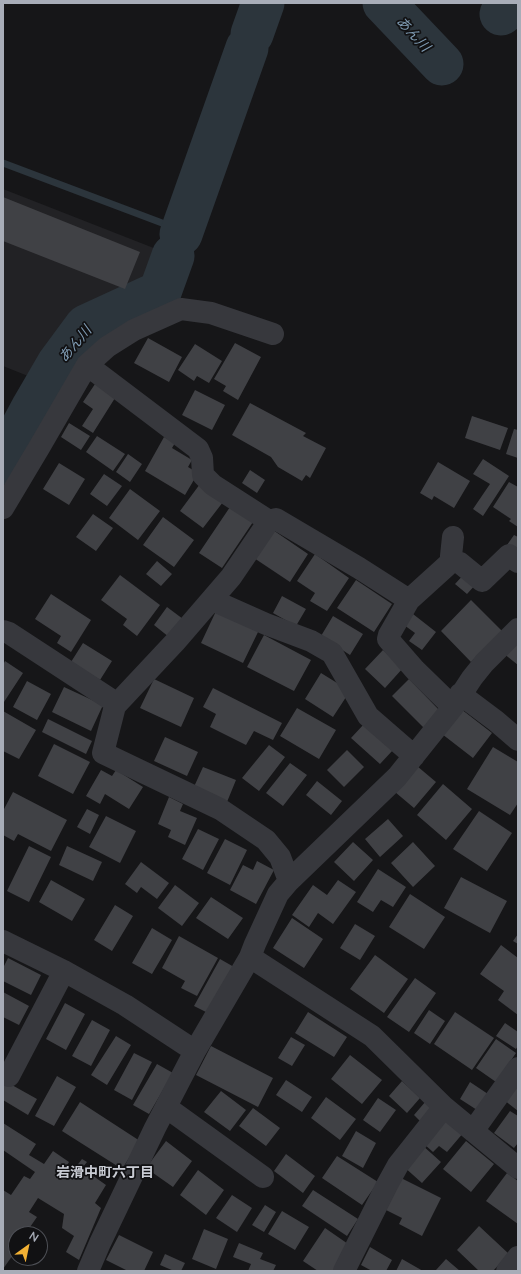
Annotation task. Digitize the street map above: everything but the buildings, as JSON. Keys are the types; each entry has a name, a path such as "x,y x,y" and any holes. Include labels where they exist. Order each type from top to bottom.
{"street":[{"path":"3,508 87,365 107,347 134,330 180,309 211,313 273,334"},
{"path":"87,365 198,449 202,458 202,475 213,485 268,521"},
{"path":"289,881 280,858 266,840 220,809 103,753 115,706 175,642 231,578 268,521 276,519 359,568 409,600"},
{"path":"452,561 451,556 453,537"},
{"path":"452,561 460,563 482,581 509,555 518,562"},
{"path":"452,561 409,600 388,639 415,670 456,701 496,721 518,740"},
{"path":"212,600 266,624 311,641 332,653 368,716 414,756"},
{"path":"88,1271 155,1128 196,1051 250,958 278,894 289,881 396,778 484,663 518,629"},
{"path":"3,631 9,633 113,701 115,706"},
{"path":"4,943 64,971 125,1005 196,1051"},
{"path":"250,958 372,1036 444,1107 518,1168"},
{"path":"9,1076 64,971"},
{"path":"473,1131 518,1068"},
{"path":"166,1107 263,1177"},
{"path":"344,1271 398,1165 444,1107"},
{"path":"507,1271 518,1257"}],"shaded area":[{"path":"3,189 169,254 154,290 85,321 55,360 43,382 3,366"}],"waterway":[{"name":"あん川","path":"252,34 263,3"},
{"name":"あん川","path":"252,35 264,3"},
{"name":"あん川","path":"383,3 438,60 441,54"},
{"name":"あん川","path":"384,3 442,64"},
{"name":"あん川","path":"501,14 515,3"},
{"name":"あん川","path":"181,234 247,48"},
{"path":"3,163 178,229 185,220 246,53"},
{"name":"あん川","path":"3,463 58,364 86,326 160,292 173,256"}],"district":[{"name":"岩滑中町六丁目","path":"105,1172"}]}
